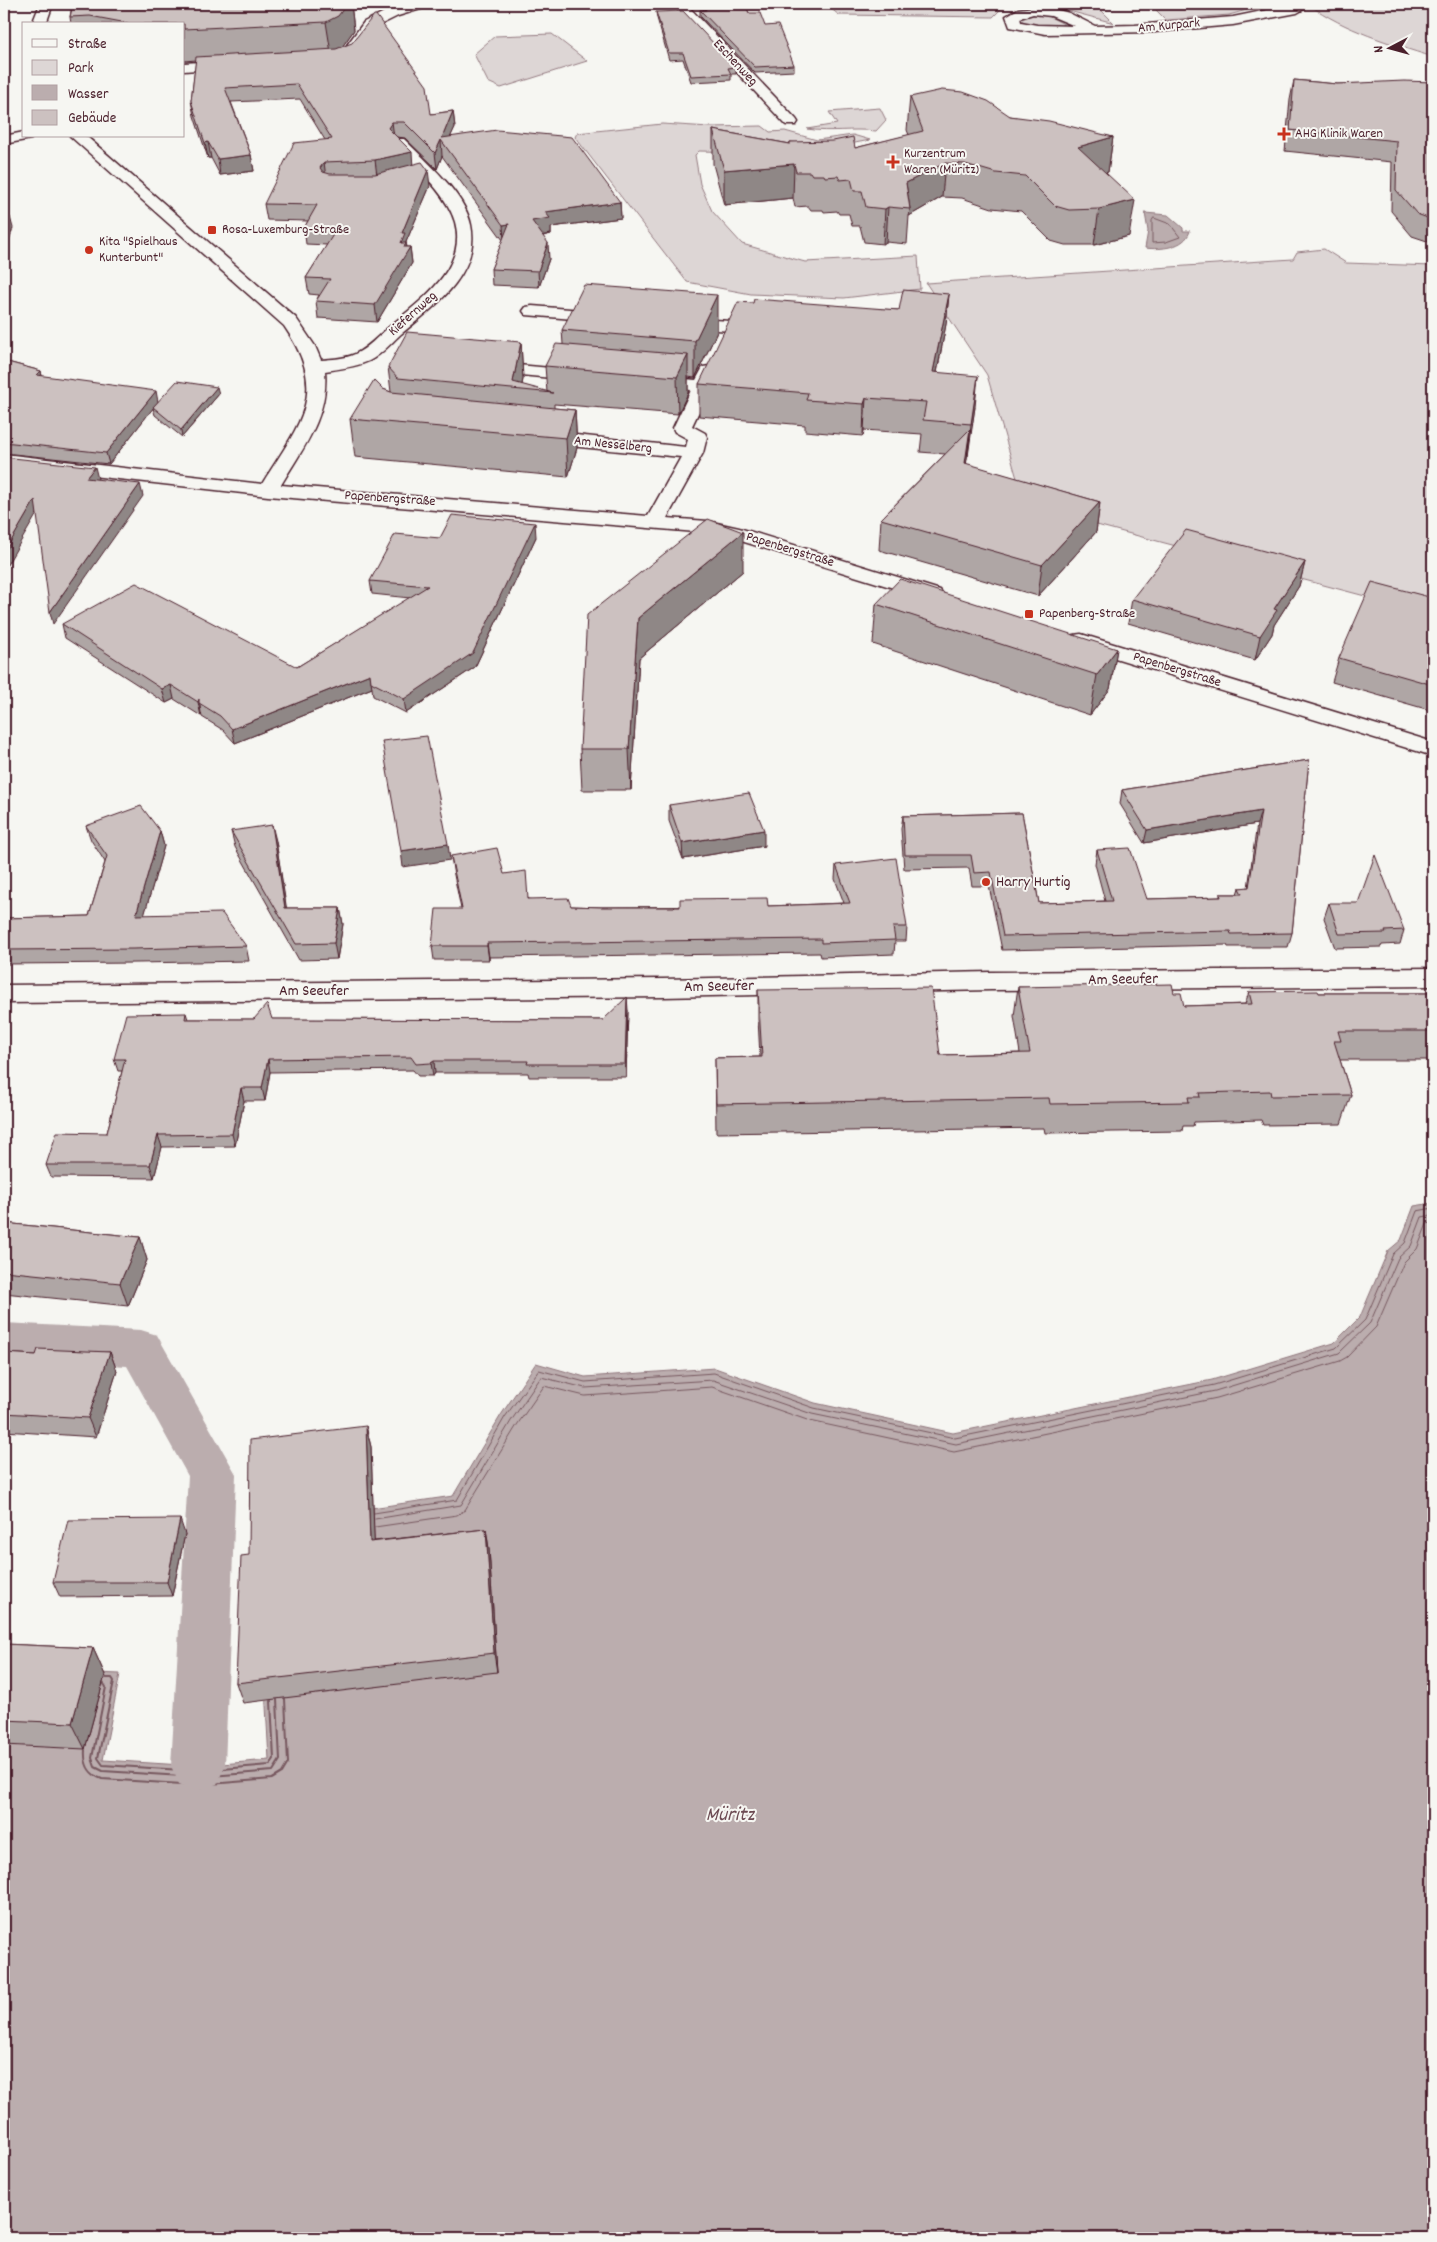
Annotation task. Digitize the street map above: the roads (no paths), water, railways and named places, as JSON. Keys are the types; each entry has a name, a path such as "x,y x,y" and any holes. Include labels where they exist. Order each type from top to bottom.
{"street":[{"path":"40,22 46,4"},
{"path":"347,54 370,24 393,13 422,4"},
{"name":"Eschenweg","path":"679,4 791,122"},
{"name":"Am Kurpark","path":"1092,30 1057,14 1044,11 1030,10 1019,12 1013,16 1015,24 1035,29 1092,30 1121,30 1232,21 1297,9 1291,4"},
{"path":"185,67 244,64"},
{"path":"4,140 22,137"},
{"path":"79,138 290,322 305,340 316,366 319,384 316,404 268,490"},
{"name":"Kiefernweg","path":"316,366 353,361 368,354 429,302 460,264 465,249 463,223 449,198 418,173 399,142"},
{"path":"532,311 623,318"},
{"path":"655,522 693,453 698,437 682,428 727,335 662,321"},
{"path":"464,366 603,377"},
{"path":"632,380 701,386"},
{"name":"Am Nesselberg","path":"521,435 693,453"},
{"name":"Papenbergstraße","path":"4,460 268,490 708,527 732,532 952,601"},
{"name":"Papenbergstraße","path":"1062,634 1433,749"},
{"name":"Am Seeufer","path":"4,994 644,988 991,981 1433,977"}],"water":[{"path":"1145,213 1168,215 1183,228 1183,231 1190,231 1183,241 1171,247 1145,248 1148,231"},
{"name":"Müritz","path":"1433,1203 1433,2238 4,2238 4,1669 120,1674 103,1760 198,1766 269,1760 256,1525 453,1496 501,1415 536,1363 585,1377 715,1368 815,1403 953,1433 1212,1380 1334,1343 1360,1317 1388,1251 1401,1240 1414,1206"}],"waterway":[{"path":"4,1341 141,1348 212,1474 198,1766"}],"place":[{"name":"AHG Klinik Waren","path":"1284,134"},
{"name":"Kurzentrum Waren (Müritz)","path":"893,162"},
{"name":"Rosa-Luxemburg-Straße","path":"212,230"},
{"name":"Kita \"Spielhaus Kunterbunt\"","path":"89,250"},
{"name":"Papenberg-Straße","path":"1029,614"},
{"name":"Harry Hurtig","path":"986,882"}]}
